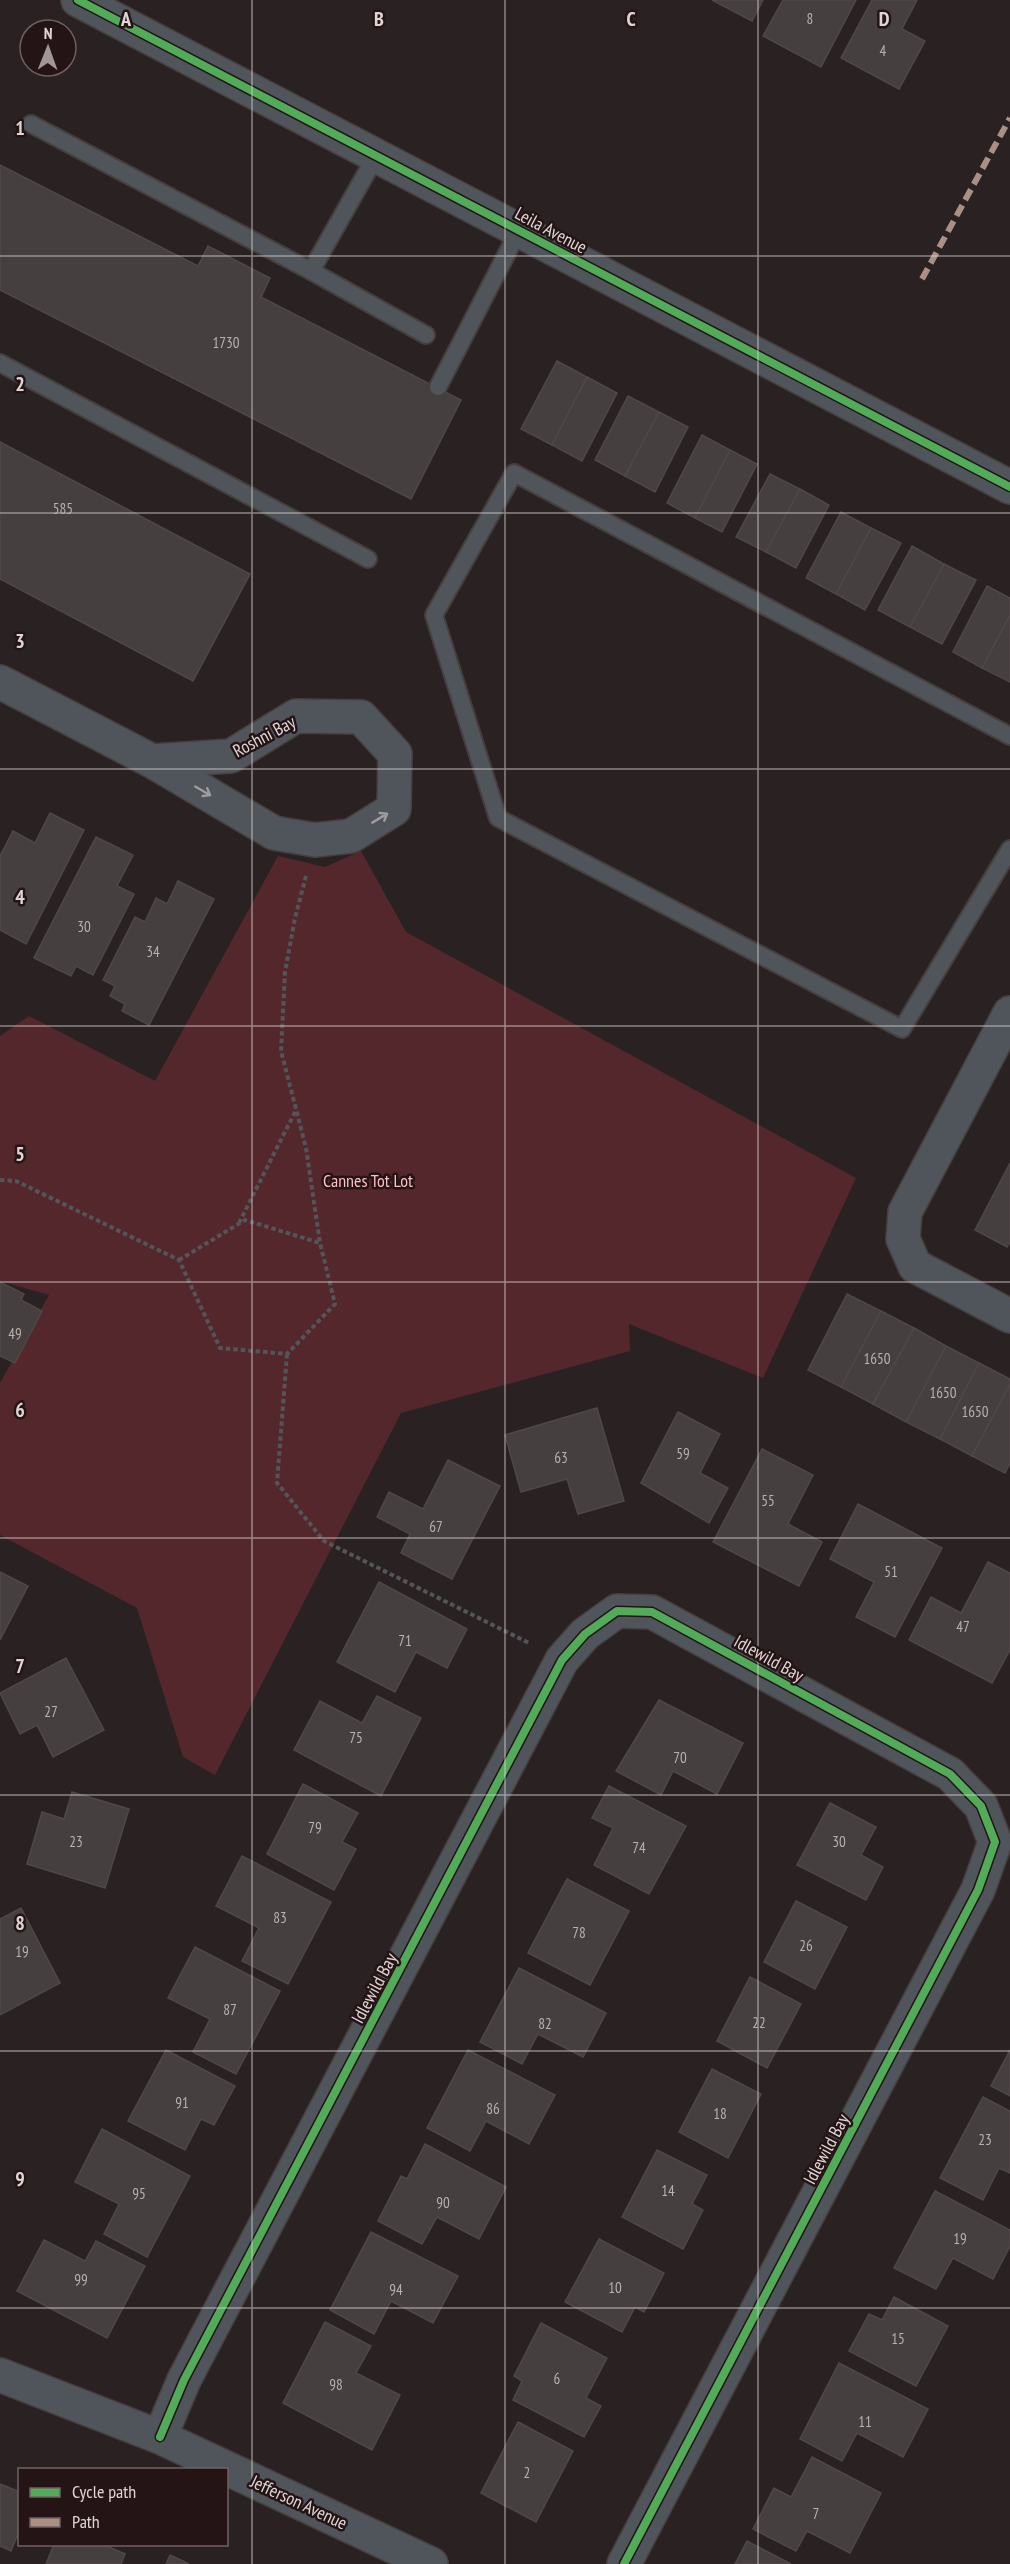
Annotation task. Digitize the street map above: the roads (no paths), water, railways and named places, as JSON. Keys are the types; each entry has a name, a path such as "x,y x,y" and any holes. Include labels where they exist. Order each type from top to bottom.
{"street":[{"name":"Leila Avenue","path":"78,0 1010,487"},
{"name":"Roshni Bay","path":"0,682 152,761 274,832 315,840 351,836 394,809 395,754 361,717 296,716 231,756 152,761"},
{"path":"1010,1013 905,1212 903,1239 915,1266 1010,1316"},
{"name":"Idlewild Bay","path":"160,2437 184,2380 562,1660 585,1634 617,1611 652,1612 950,1774 981,1806 995,1842 978,1890 624,2564"},
{"name":"Jefferson Avenue","path":"0,2375 160,2437 226,2468"},
{"name":"Jefferson Avenue","path":"228,2469 431,2564"}],"lane":[{"path":"31,124 311,270 426,334"},
{"path":"311,270 376,156"},
{"path":"438,387 519,230"},
{"path":"0,363 368,559"},
{"path":"1010,736 514,473 434,615 498,818 902,1029 1010,849"}],"park label":[{"name":"Cannes Tot Lot","path":"368,1180"}]}
